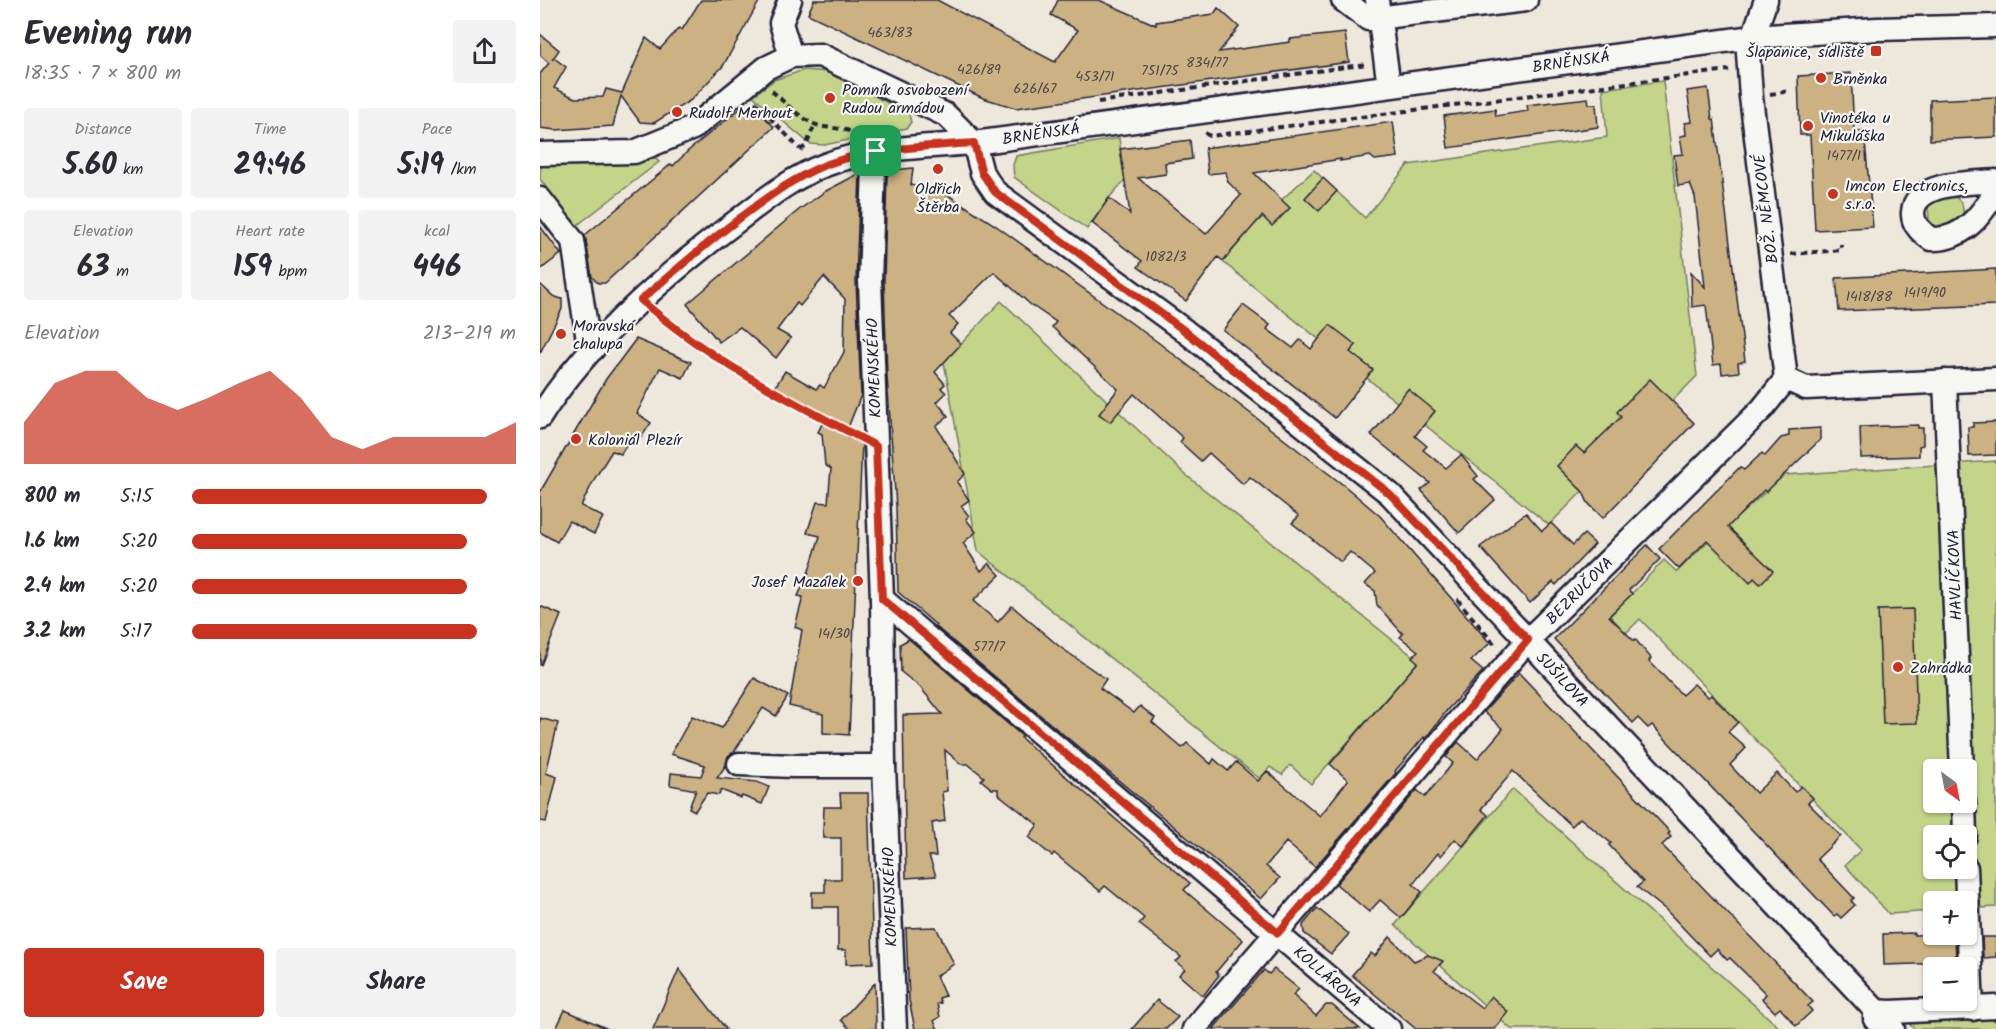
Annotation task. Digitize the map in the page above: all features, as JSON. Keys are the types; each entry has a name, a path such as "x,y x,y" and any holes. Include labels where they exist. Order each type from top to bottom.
{"street":[{"path":"790,0 781,23 791,56"},
{"path":"1343,0 1368,19 1378,9 1526,0"},
{"path":"1750,37 1766,0"},
{"path":"1378,9 1389,86"},
{"name":"BRNĚNSKÁ","path":"540,417 593,349 641,300 690,257 787,184 826,165 876,151 974,143 1750,37 1877,29 1996,26"},
{"name":"BOŽ. NĚMCOVÉ","path":"1750,37 1751,97 1786,380"},
{"path":"540,154 634,152 693,128 742,94 766,68 791,56 820,55 946,115 974,143"},
{"name":"SUŠILOVA","path":"974,143 982,173 995,192 1185,331 1390,494 1528,640 1876,1020 1893,1029"},
{"name":"KOMENSKÉHO","path":"876,151 870,281 882,599 884,766 895,1029"},
{"path":"1996,181 1935,188 1915,203 1913,219 1918,228 1931,238 1949,238 1959,233 1978,216 1996,190"},
{"path":"540,199 573,241 588,340 593,349"},
{"path":"1786,380 1806,388 1996,379"},
{"name":"BEZRUČOVA","path":"1194,1029 1528,640 1762,409 1786,380"},
{"name":"HAVLÍČKOVA","path":"1945,381 1962,759"},
{"name":"KOLLÁROVA","path":"882,599 1389,1029"},
{"path":"740,764 884,766"},
{"path":"1966,879 1970,957"},
{"path":"1977,1009 1996,1007"},
{"path":"1876,1020 1955,1011"}],"path":[{"path":"1093,103 1386,61"},
{"path":"800,149 742,94 764,84 815,124 847,128 857,135 872,140 876,151"},
{"path":"806,146 815,124"},
{"path":"1783,254 1841,250 1841,244"},
{"path":"641,300 715,357 794,404 876,446"},
{"path":"1452,593 1510,661"}],"green space":[{"path":"804,70 829,72 909,114 911,122 907,128 824,145 810,144 753,96 774,80"},
{"path":"1663,81 1697,376 1549,525 1223,262 1253,226 1314,170 1365,218 1408,165 1607,137 1603,89"},
{"path":"1119,138 1125,180 1087,229 1014,177 1013,165 1016,156"},
{"path":"651,154 659,162 575,227 540,179 541,163"},
{"path":"1942,193 1951,195 1961,202 1963,215 1955,226 1936,228 1929,220 1928,205"},
{"path":"1001,301 1186,475 1419,661 1311,784 1290,765 1282,775 1270,767 1260,779 978,551 944,362"},
{"path":"1996,461 1996,907 1977,908 1977,891 1923,891 1923,912 1889,914 1845,865 1861,850 1640,619 1626,633 1610,616 1664,560 1677,572 1725,524 1740,515 1784,475"},
{"path":"1513,789 1781,1029 1511,1029 1395,925"},
{"path":"1996,1015 1996,1029 1915,1029 1910,1025 1915,1019"}],"building":[{"path":"701,0 760,0 723,66 691,100 654,123 640,122 621,96 613,126 556,130 540,128 540,74 549,63 540,55 540,34 559,50 552,60 554,58 566,67 554,88 575,98 603,97 606,89 622,93 646,38 660,49 679,28 682,30"},
{"path":"814,0 937,0 1055,62 1078,30 1051,15 1058,0 1099,0 1156,25 1156,22 1214,14 1218,8 1239,27 1219,52 1290,42 1290,39 1345,33 1349,62 1016,108 983,98 808,14"},
{"path":"1851,73 1854,132 1864,131 1873,227 1815,230 1810,135 1800,135 1798,76"},
{"path":"1708,88 1745,361 1738,363 1739,372 1722,374 1721,364 1713,365 1706,305 1692,307 1691,272 1705,287 1695,197 1690,184 1678,186 1674,155 1683,154 1680,136 1686,135 1685,123 1692,122 1687,91"},
{"path":"1996,97 1996,137 1930,140 1930,100"},
{"path":"1588,98 1589,104 1596,104 1598,127 1448,148 1444,116 1495,109 1496,116 1528,111 1527,105"},
{"path":"742,107 750,115 757,109 774,127 605,283 598,283 592,277 585,235 671,164 673,166"},
{"path":"1393,122 1398,157 1375,160 1370,156 1340,161 1341,159 1254,173 1290,208 1272,226 1262,216 1223,261 1218,257 1186,301 1138,267 1142,261 1092,223 1109,198 1130,214 1120,149 1190,140 1192,159 1165,163 1166,174 1138,178 1206,234 1241,195 1228,182 1226,172 1208,174 1205,148"},
{"path":"913,168 911,185 948,195 995,225 1159,343 1346,487 1380,516 1490,643 1471,661 1483,671 1448,709 1425,739 1424,737 1315,867 1286,842 1266,866 1280,878 1261,899 1040,715 898,592 896,507 887,376 884,281 887,176 892,170","holes":["994,272 1031,305 1056,322 1052,327 1118,389 1099,414 1110,422 1134,394 1183,438 1180,442 1201,461 1209,453 1243,484 1250,477 1299,516 1292,523 1341,562 1350,552 1375,573 1365,584 1375,591 1377,605 1403,634 1400,637 1418,651 1412,657 1418,662 1330,764 1348,780 1320,816 1267,771 1258,781 1236,762 1228,771 1214,759 1211,764 1187,743 1182,748 1152,722 1155,718 1140,706 1134,713 1100,688 1106,679 1060,647 1012,606 998,622 973,601 1000,575 989,563 981,571 963,543 976,532 966,519 969,516 961,506 969,500 957,482 965,474 936,426 948,416 937,402 946,393 941,388 945,384 935,372 961,344 950,333 958,324 949,316"]},
{"path":"860,173 856,281 861,395 845,435 862,443 849,735 823,733 823,714 789,706 802,630 795,627 803,597 798,596 808,574 820,536 807,533 817,502 828,503 831,469 825,465 822,434 818,432 826,416 775,387 785,371 816,389 820,385 824,388 844,352 845,299 824,277 800,306 797,303 777,330 791,338 776,358 740,327 719,342 687,304 800,209 826,191"},
{"path":"1323,178 1337,191 1319,211 1305,198"},
{"path":"540,226 561,254 540,270"},
{"path":"1996,269 1996,305 1839,311 1836,278"},
{"path":"540,284 553,296 562,299 562,309 540,353"},
{"path":"1243,305 1270,325 1267,329 1293,348 1300,340 1311,349 1330,325 1356,345 1350,352 1373,370 1335,418 1223,330"},
{"path":"636,339 691,362 683,378 660,368 637,413 651,423 640,439 633,434 621,454 612,451 595,478 581,506 603,517 594,534 569,521 557,542 540,532 540,492 606,379"},
{"path":"1650,379 1694,423 1603,518 1588,503 1583,492 1557,466 1576,446 1584,453 1621,417 1617,412"},
{"path":"1408,389 1435,411 1415,436 1427,446 1423,450 1446,468 1461,455 1478,476 1474,479 1495,500 1459,533 1421,490 1430,483 1371,435"},
{"path":"1996,422 1996,455 1969,456 1968,427 1973,427 1973,423"},
{"path":"1918,425 1918,428 1923,428 1923,445 1919,446 1919,456 1861,458 1860,427"},
{"path":"1820,428 1820,440 1766,492 1764,490 1728,527 1773,571 1760,584 1754,578 1750,583 1707,540 1679,569 1659,549 1740,467 1744,470 1762,453 1765,456 1781,438 1789,436 1789,430"},
{"path":"1526,513 1542,531 1551,523 1573,545 1584,534 1595,544 1556,585 1553,582 1530,603 1480,547"},
{"path":"1647,545 1660,559 1629,590 1632,594 1609,616 1634,641 1635,639 1651,658 1649,661 1682,695 1694,684 1708,697 1711,695 1738,722 1728,732 1746,748 1730,765 1756,793 1777,773 1795,792 1801,786 1813,798 1808,803 1841,836 1817,859 1854,898 1851,901 1855,905 1841,918 1837,914 1834,916 1652,725 1648,728 1638,718 1633,723 1554,639"},
{"path":"540,606 561,615 541,665 540,665"},
{"name":"Zahrádka","path":"1913,609 1917,723 1883,724 1878,610"},
{"path":"909,639 1190,883 1184,890 1243,940 1216,972 1219,975 1203,996 1179,975 1185,969 1176,962 1181,957 1139,924 1144,918 1105,886 1100,891 1054,853 1052,856 1029,837 1038,825 998,794 998,789 992,789 981,780 984,777 968,764 961,764 945,750 947,791 942,792 945,821 932,823 936,856 929,856 936,876 906,878 903,715 942,714 920,687 901,672 900,644"},
{"path":"1519,673 1670,832 1668,834 1671,837 1662,845 1813,1002 1808,1006 1812,1011 1796,1026 1780,1008 1775,1012 1762,999 1766,994 1730,958 1727,960 1717,949 1710,956 1666,910 1637,887 1643,882 1609,845 1611,843 1580,818 1572,826 1513,771 1481,809 1488,815 1463,846 1455,839 1441,856 1438,853 1413,884 1422,892 1401,918 1380,900 1369,912 1336,884 1417,790 1425,797 1453,763 1446,757 1458,742 1477,759 1503,729 1484,712"},
{"path":"754,678 788,696 776,716 763,708 734,752 728,756 726,765 717,778 757,782 769,787 762,804 721,790 719,795 707,793 695,811 689,808 696,790 670,785 671,773 701,776 705,765 671,754 692,716 722,728"},
{"path":"540,718 558,723 546,773 557,777 546,822 540,821"},
{"path":"840,793 868,793 873,963 846,964 846,950 838,950 838,907 812,907 812,892 825,892 825,879 841,879 841,838 824,838 823,830 824,807 841,807"},
{"path":"1317,908 1349,934 1331,954 1304,933 1303,925"},
{"path":"936,927 954,964 936,976 945,996 939,998 941,1003 937,1004 940,1017 934,1021 938,1029 915,1029 909,1000 906,928"},
{"path":"1883,934 1923,935 1923,945 1955,945 1956,957 1923,957 1923,964 1884,965"},
{"path":"1390,937 1414,961 1428,955 1443,961 1434,971 1482,1008 1491,996 1508,1012 1494,1029 1416,1029 1352,975 1371,953 1375,956"},
{"path":"1982,937 1996,937 1996,957 1983,958"},
{"path":"679,969 726,1029 653,1029"},
{"path":"1274,969 1299,989 1293,995 1316,1016 1326,1005 1332,1005 1360,1029 1213,1029 1264,970 1269,974"},
{"path":"875,983 876,1029 850,1029 841,1020"},
{"path":"1157,1000 1178,1017 1166,1029 1132,1029"},
{"path":"565,1010 608,1029 556,1029"}],"place":[{"name":"Šlapanice, sídliště","path":"1876,51"},
{"name":"Brněnka","path":"1821,78"},
{"name":"Pomník osvobození Rudou armádou","path":"830,98"},
{"name":"Rudolf Merhout","path":"677,112"},
{"name":"Vinotéka u Mikuláška","path":"1808,126"},
{"name":"Oldřich Štěrba","path":"938,169"},
{"name":"Imcon Electronics, s.r.o.","path":"1833,194"},
{"name":"Moravská chalupa","path":"561,334"},
{"name":"Koloniál Plezír","path":"576,439"},
{"name":"Josef Mazálek","path":"858,581"},
{"name":"Zahrádka","path":"1898,667"}],"route":[{"path":"974,143 982,173 995,192 1185,331 1390,494 1528,640 1278,933 882,599 876,446 794,404 715,357 641,300 690,257 771,195 796,179 826,165 876,151 974,143"}]}
